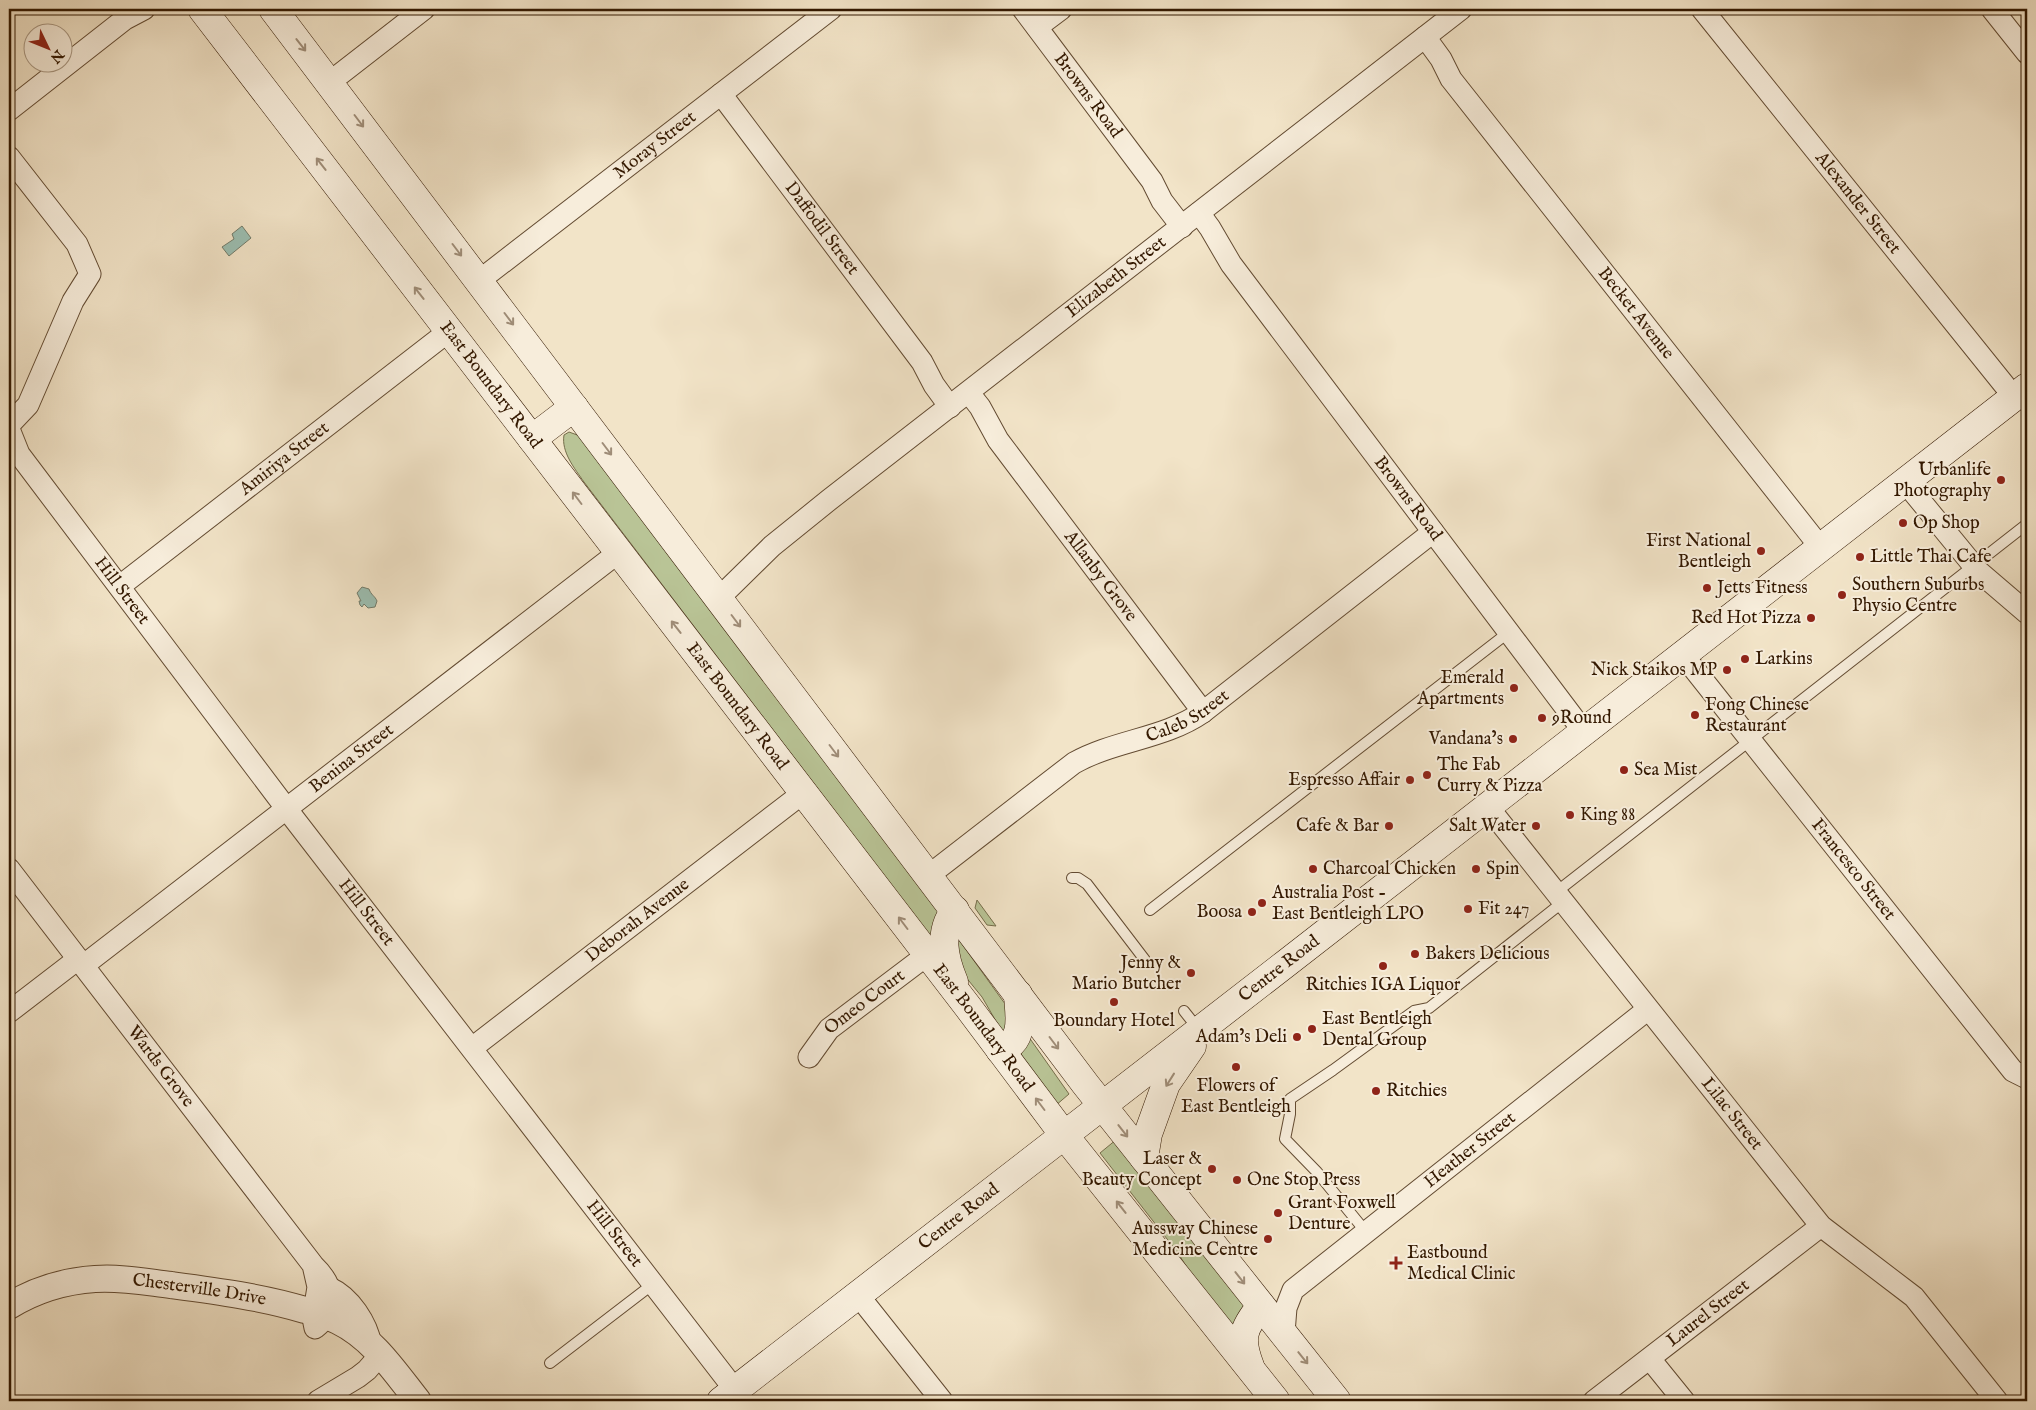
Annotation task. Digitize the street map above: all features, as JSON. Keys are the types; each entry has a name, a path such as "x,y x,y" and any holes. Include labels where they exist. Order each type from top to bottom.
{"main road":[{"name":"East Boundary Road","path":"202,9 968,1007 1064,1135 1276,1401"},
{"path":"273,9 480,280 1018,994 1144,1158 1338,1401"},
{"name":"Centre Road","path":"728,1396 1103,1105 1197,1022 1488,807 2021,392"},
{"path":"532,438 574,406"},
{"path":"955,910 945,926 945,952 947,966 968,1007"},
{"path":"1000,1050 1013,1043 1019,1032 1018,994"},
{"path":"1144,1158 1148,1134 1166,1084 1197,1022"},
{"path":"1253,1372 1246,1357 1243,1336 1246,1325 1262,1306"}],"street":[{"path":"9,110 130,14 144,9"},
{"path":"330,82 424,9"},
{"name":"Moray Street","path":"480,280 831,9"},
{"name":"Browns Road","path":"1023,9 1152,181 1162,202 1190,220 1231,264 1584,732"},
{"path":"1037,27 1060,9"},
{"name":"Elizabeth Street","path":"714,592 829,500 1461,9"},
{"name":"Alexander Street","path":"1702,9 2021,392"},
{"path":"1992,9 2027,53"},
{"name":"Becket Avenue","path":"1420,41 1432,64 1451,79 1821,548"},
{"name":"Daffodil Street","path":"721,94 922,362 934,385 959,400"},
{"path":"9,157 77,244 90,274 73,301 28,405 9,424"},
{"name":"Amiriya Street","path":"120,586 449,332"},
{"name":"Allanby Grove","path":"959,400 998,440 1203,712"},
{"name":"Hill Street","path":"9,429 19,454 287,809 653,1284 728,1396"},
{"path":"1905,482 1973,566 2027,613"},
{"name":"Caleb Street","path":"928,876 1074,763 1091,755 1182,725 1203,712 1433,532"},
{"name":"Benina Street","path":"9,1012 81,962 287,809 619,552"},
{"name":"Francesco Street","path":"1683,655 1750,740 2023,1070"},
{"name":"Deborah Avenue","path":"472,1048 803,792"},
{"name":"Lilac Street","path":"1488,807 1647,1010 1821,1226 1914,1297 1996,1401"},
{"name":"Wards Grove","path":"9,868 314,1264 324,1274 330,1288 342,1295 353,1308 364,1324 373,1355"},
{"name":"Omeo Court","path":"809,1057 829,1029 927,955"},
{"name":"Heather Street","path":"1262,1306 1281,1292 1293,1290 1647,1010"},
{"name":"Laurel Street","path":"1594,1401 1821,1226"},
{"name":"Wards Grove","path":"314,1264 318,1287 318,1319"},
{"name":"Chesterville Drive","path":"9,1306 43,1289 63,1284 97,1279 118,1279 252,1298 318,1319 333,1334 373,1355"},
{"path":"318,1319 330,1303 330,1288"},
{"name":"Chesterville Drive","path":"9,1319 31,1305 62,1294 78,1291 117,1290 318,1319"},
{"path":"1284,1334 1286,1308 1293,1290"},
{"path":"858,1295 942,1401"},
{"path":"322,1398 350,1370 373,1355"},
{"path":"373,1355 403,1401"},
{"path":"373,1355 418,1401"},
{"path":"1650,1359 1684,1401"}],"lane":[{"path":"1366,1232 1316,1172 1284,1139 1290,1114 1290,1099 1414,1011 1428,1008 1559,897 1750,740 2027,524"},
{"path":"1150,910 1509,632"},
{"path":"1072,878 1078,878 1087,884 1145,960"},
{"path":"550,1363 653,1284"}],"green space":[{"path":"569,432 580,436 941,908 937,945 584,482 565,448 564,435"},
{"path":"977,900 996,926 987,925 975,908"},
{"path":"954,933 1013,1015 1004,1035 982,997 960,970"},
{"path":"1026,1033 1069,1094 1055,1106 1015,1056"},
{"path":"1117,1139 1248,1303 1236,1330 1209,1303 1178,1253 1100,1153"}],"shaded area":[{"path":"242,226 251,238 229,256 222,247 234,239 232,234"},
{"path":"362,587 369,589 376,599 375,607 368,608 364,604 362,607 360,605 359,601 361,601 357,593"}],"place":[{"name":"Urbanlife Photography","path":"2001,480"},
{"name":"Op Shop","path":"1903,523"},
{"name":"First National Bentleigh","path":"1761,551"},
{"name":"Little Thai Cafe","path":"1860,557"},
{"name":"Jetts Fitness","path":"1707,588"},
{"name":"Southern Suburbs Physio Centre","path":"1842,595"},
{"name":"Red Hot Pizza","path":"1811,618"},
{"name":"Larkins","path":"1745,659"},
{"name":"Nick Staikos MP","path":"1727,670"},
{"name":"Emerald Apartments","path":"1514,688"},
{"name":"Fong Chinese Restaurant","path":"1695,715"},
{"name":"9Round","path":"1542,718"},
{"name":"Vandana’s","path":"1513,739"},
{"name":"Sea Mist","path":"1624,770"},
{"name":"The Fab Curry & Pizza","path":"1427,775"},
{"name":"Espresso Affair","path":"1410,780"},
{"name":"King 88","path":"1570,815"},
{"name":"Cafe & Bar","path":"1389,826"},
{"name":"Salt Water","path":"1536,826"},
{"name":"Charcoal Chicken","path":"1313,869"},
{"name":"Spin","path":"1476,869"},
{"name":"Australia Post - East Bentleigh LPO","path":"1262,903"},
{"name":"Fit 247","path":"1468,909"},
{"name":"Boosa","path":"1252,912"},
{"name":"Bakers Delicious","path":"1415,954"},
{"name":"Ritchies IGA Liquor","path":"1383,966"},
{"name":"Jenny & Mario Butcher","path":"1191,973"},
{"name":"Boundary Hotel","path":"1114,1002"},
{"name":"East Bentleigh Dental Group","path":"1312,1029"},
{"name":"Adam’s Deli","path":"1297,1037"},
{"name":"Flowers of East Bentleigh","path":"1236,1067"},
{"name":"Ritchies","path":"1376,1091"},
{"name":"Laser & Beauty Concept","path":"1212,1169"},
{"name":"One Stop Press","path":"1237,1180"},
{"name":"Grant Foxwell Denture","path":"1278,1213"},
{"name":"Aussway Chinese Medicine Centre","path":"1268,1239"},
{"name":"Eastbound Medical Clinic","path":"1396,1263"}]}
